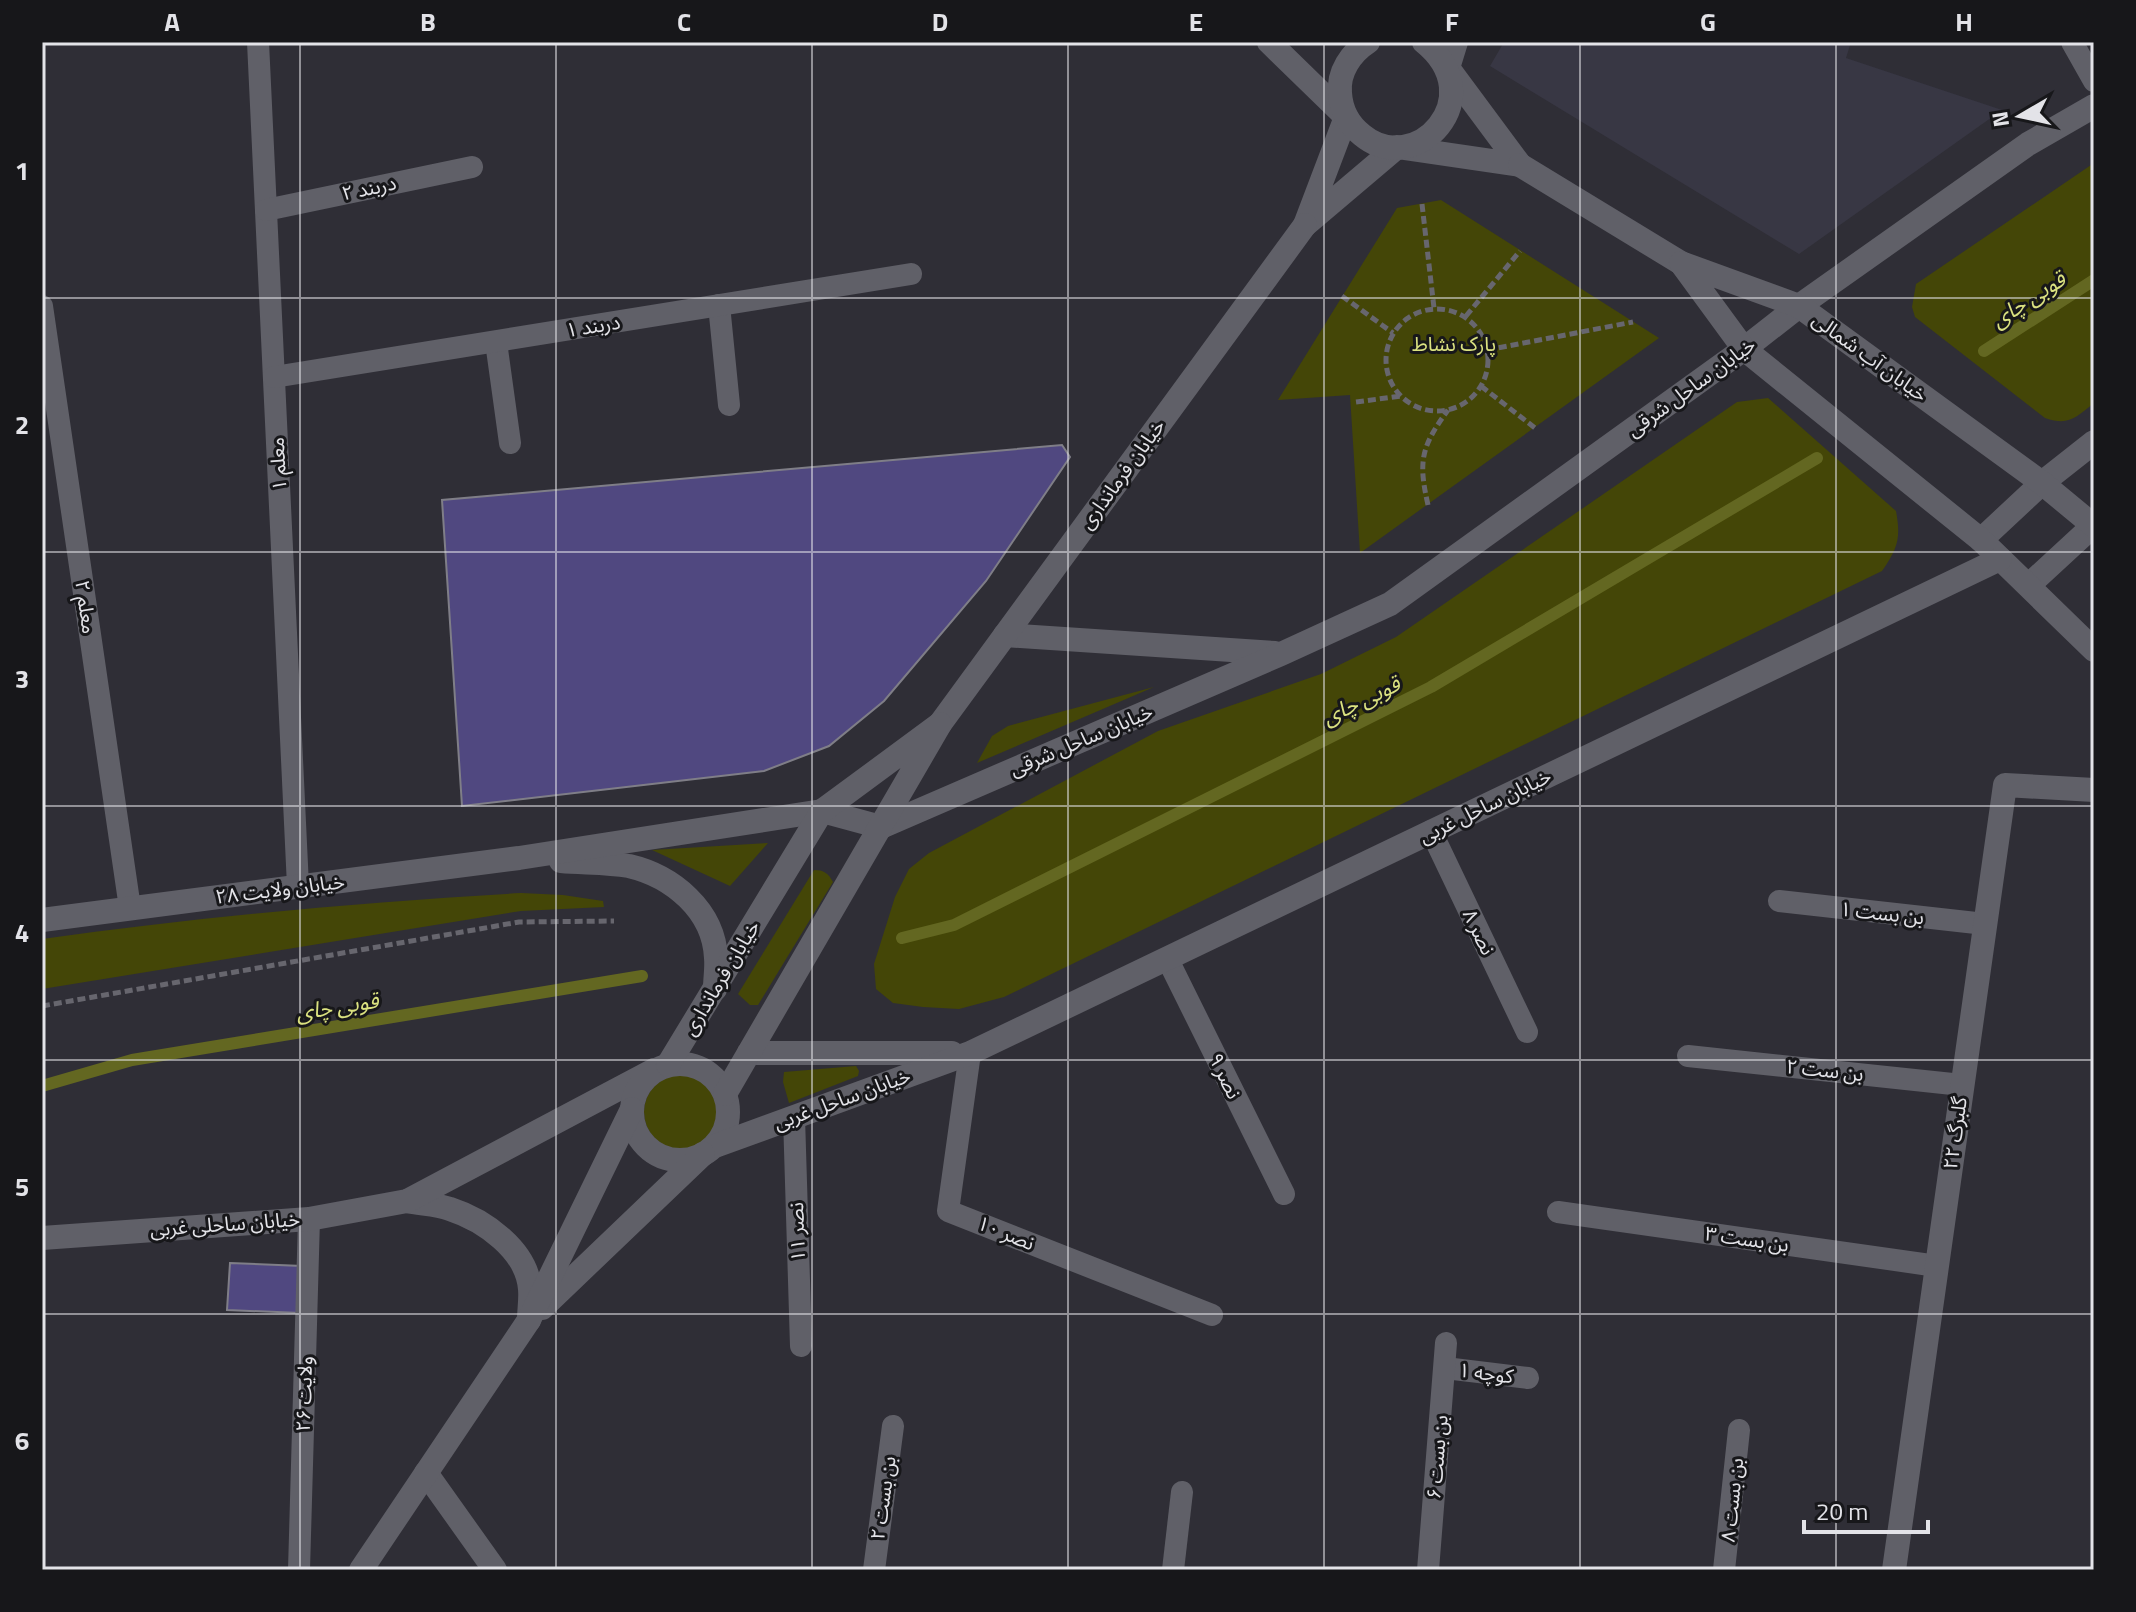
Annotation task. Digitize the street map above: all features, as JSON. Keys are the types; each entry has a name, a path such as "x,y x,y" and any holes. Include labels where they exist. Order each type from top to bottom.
{"main road":[{"path":"1269,42 1346,117"},
{"path":"1346,117 1339,88 1343,73 1349,59 1368,42"},
{"name":"خیابان آب شمالی","path":"1424,42 1438,53 1520,165 1681,263 1799,306 2042,483 2094,526 2029,585"},
{"path":"1448,68 1456,42"},
{"name":"خیابان فرمانداری","path":"725,1094 940,724 1305,225 1397,147 1412,145 1429,136 1442,122 1451,95 1448,68"},
{"name":"خیابان ساحل شرقی","path":"881,827 1390,604 1799,306 2028,144 2094,106"},
{"name":"خیابان آب شمالی","path":"1346,117 1366,139 1381,145 1520,165"},
{"name":"خیابان فرمانداری","path":"1305,225 1346,117"},
{"name":"خیابان آب شمالی","path":"1681,263 1744,349 1981,540 2094,650"},
{"path":"1981,540 2042,483 2094,442"},
{"name":"خیابان ساحل غربی","path":"709,1150 970,1053 2000,559"},
{"name":"خیابان ساحل شرقی","path":"1005,635 1281,654"},
{"name":"خیابان فرمانداری","path":"661,1068 715,989 822,811 940,724"},
{"name":"گلبرگ ۲۲","path":"1894,1570 2005,785 2094,790"},
{"path":"822,811 881,827"},
{"name":"خیابان ولایت ۲۸","path":"42,920 519,858 822,811"},
{"name":"خیابان ولایت ۲۸","path":"519,858 628,866 664,878 692,902 712,935 717,956 715,989"},
{"name":"خیابان ساحل غربی","path":"749,1053 970,1053"},
{"path":"361,1570 529,1320 632,1109 635,1094 661,1068 682,1063 709,1072 725,1094 729,1108 728,1122 709,1150 529,1320"},
{"name":"خیابان ساحلی غربی","path":"42,1238 309,1219 407,1201 661,1068"},
{"path":"632,1109 633,1124 649,1149 675,1160 690,1159 709,1150"},
{"name":"خیابان ساحلی غربی","path":"407,1201 449,1208 483,1224 511,1247 523,1266 530,1286 529,1320"},
{"path":"426,1473 495,1570"}],"lane":[{"name":"معلم ۱","path":"258,42 298,886"},
{"path":"2072,42 2094,81"},
{"name":"دربند ۲","path":"266,210 472,167"},
{"name":"دربند ۱","path":"274,377 911,274"},
{"path":"719,305 729,405"},
{"name":"معلم ۲","path":"42,306 130,908"},
{"path":"496,342 510,443"},
{"name":"نصر ۸","path":"1431,831 1527,1032"},
{"name":"بن بست ۱","path":"1779,901 1985,924"},
{"name":"نصر ۹","path":"1167,958 1284,1194"},
{"name":"نصر ۱۰","path":"970,1053 948,1211 1212,1315"},
{"name":"بن ست ۲","path":"1688,1056 1962,1085"},
{"name":"نصر ۱۱","path":"794,1117 801,1346"},
{"name":"بن بست ۳","path":"1558,1212 1937,1266"},
{"name":"ولایت ۲۶","path":"299,1570 309,1219"},
{"name":"بن بست ۶","path":"1428,1570 1446,1343"},
{"name":"کوچه ۱","path":"1445,1368 1528,1378"},
{"name":"بن بست ۲","path":"874,1570 893,1426"},
{"name":"بن بست ۸","path":"1724,1570 1739,1430"},
{"path":"1173,1570 1182,1492"}],"path":[{"path":"1422,204 1434,308"},
{"path":"1466,316 1520,251"},
{"path":"1342,296 1393,333"},
{"path":"1434,308 1451,309 1466,316 1478,328 1489,361 1481,386 1464,404 1448,410 1431,411 1414,406 1401,396 1391,382 1386,366 1387,349 1393,333 1411,316 1434,308"},
{"path":"1487,350 1633,322"},
{"path":"1481,386 1535,428"},
{"path":"1356,402 1401,396"},
{"path":"1428,505 1421,467 1424,452 1448,410"},
{"path":"42,1006 519,922 614,921"}],"shaded area":[{"path":"1504,42 1851,42 1846,58 2002,110 1799,254 1490,66"}],"green space":[{"path":"2094,163 2094,403 2071,419 2053,420 2045,418 1915,317 1912,307 1916,284"},
{"name":"پارک نشاط","path":"1441,200 1659,338 1360,553 1350,395 1278,400 1397,208"},
{"path":"1768,398 1896,511 1897,542 1882,571 1004,997 959,1009 923,1007 893,1003 876,989 874,964 895,897 909,869 929,853 1158,731 1321,674 1396,637 1737,402"},
{"path":"1154,687 977,763 992,736 1008,726"},
{"path":"768,843 730,886 652,850"},
{"path":"814,870 825,873 833,882 758,1005 750,1005 738,994"},
{"path":"521,893 603,901 604,907 521,911 42,989 42,939 281,911"},
{"path":"856,1066 858,1076 789,1103 783,1082 784,1072"},
{"path":"681,1075 695,1078 707,1086 715,1098 718,1112 715,1126 707,1138 695,1146 681,1149 667,1146 655,1138 647,1126 644,1112 647,1098 655,1086 667,1078"}],"building":[{"path":"1062,445 1070,457 986,581 884,701 829,746 764,771 462,806 442,500"},
{"path":"230,1263 302,1266 300,1313 227,1310"}],"waterway":[{"name":"قوبی چای","path":"1984,351 2094,280"},
{"name":"قوبی چای","path":"902,938 954,925 1431,687 1817,458"},
{"name":"قوبی چای","path":"42,1086 132,1060 642,976"}]}
